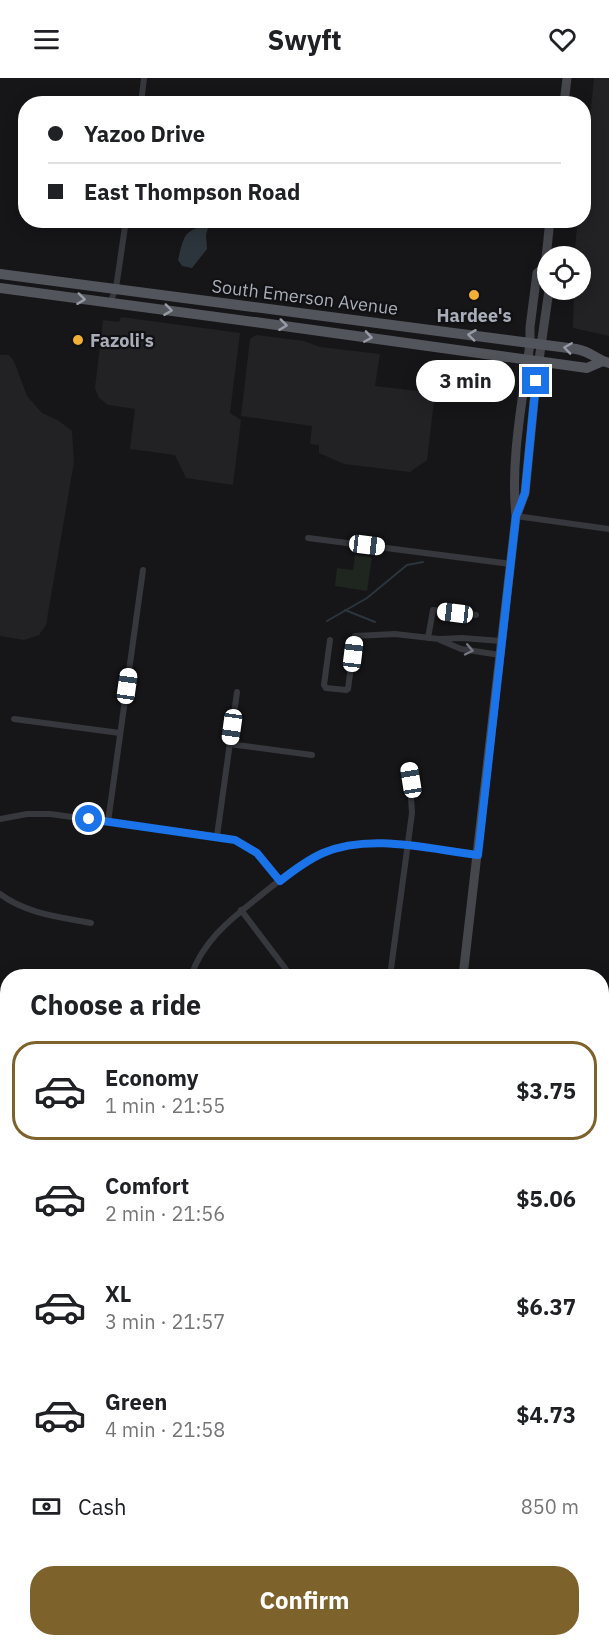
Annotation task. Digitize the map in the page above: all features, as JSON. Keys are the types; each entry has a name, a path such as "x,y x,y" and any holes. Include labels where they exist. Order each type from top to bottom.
{"main road":[{"path":"565,96 567,78"},
{"path":"548,246 549,228"},
{"path":"464,969 516,516 525,493 534,360 530,343 530,327 537,273"},
{"name":"South Emerson Avenue","path":"0,274 589,351 606,362"},
{"name":"South Emerson Avenue","path":"0,288 337,332 587,368 606,362"},
{"path":"534,360 542,345 548,300"}],"street":[{"path":"142,96 144,78"},
{"path":"110,303 116,288 125,228"},
{"path":"516,516 609,529"},
{"path":"308,538 511,564"},
{"path":"108,822 143,570"},
{"path":"428,638 433,610 476,615"},
{"path":"330,640 324,685 326,688 346,690 348,689 355,636 395,634 439,639 501,641"},
{"path":"439,639 460,649 500,655"},
{"path":"217,836 237,692"},
{"path":"14,719 120,733"},
{"path":"230,744 312,755"},
{"path":"391,969 412,813 409,768"},
{"path":"0,819 36,813 217,836 235,840 252,849 280,881"},
{"path":"195,969 217,933 241,910 304,863 337,848 363,844 407,846 478,855"},
{"path":"0,894 36,913 91,923"},
{"path":"241,910 286,969"}],"shaded area":[{"path":"594,78 609,78 609,336 573,328 574,300 591,300 591,246 576,246 577,228 591,228 591,108"},
{"path":"197,228 208,228 207,249 192,268 182,266 178,260 184,239"},
{"path":"121,317 240,333 230,413 241,420 233,485 186,478 175,455 130,449 135,409 108,405 99,398 95,388 103,320 119,322"},
{"path":"257,335 304,341 320,347 380,354 375,386 435,393 427,460 410,472 344,464 319,453 319,445 310,444 312,426 241,416 250,339"},
{"path":"0,355 9,355 14,361 27,396 42,413 59,421 72,431 74,462 46,625 39,635 24,640 0,636"},
{"path":"355,555 372,557 367,591 335,586 337,568 353,570"}],"waterway":[{"path":"327,621 367,598 407,565 423,562"},
{"path":"345,610 375,622"}],"place":[{"name":"Hardee's","path":"474,295"},
{"name":"Fazoli's","path":"78,340"}],"route":[{"path":"89,819 235,840 257,853 280,881 304,863 346,846 382,843 478,855 516,516 525,493 536,381"}]}
